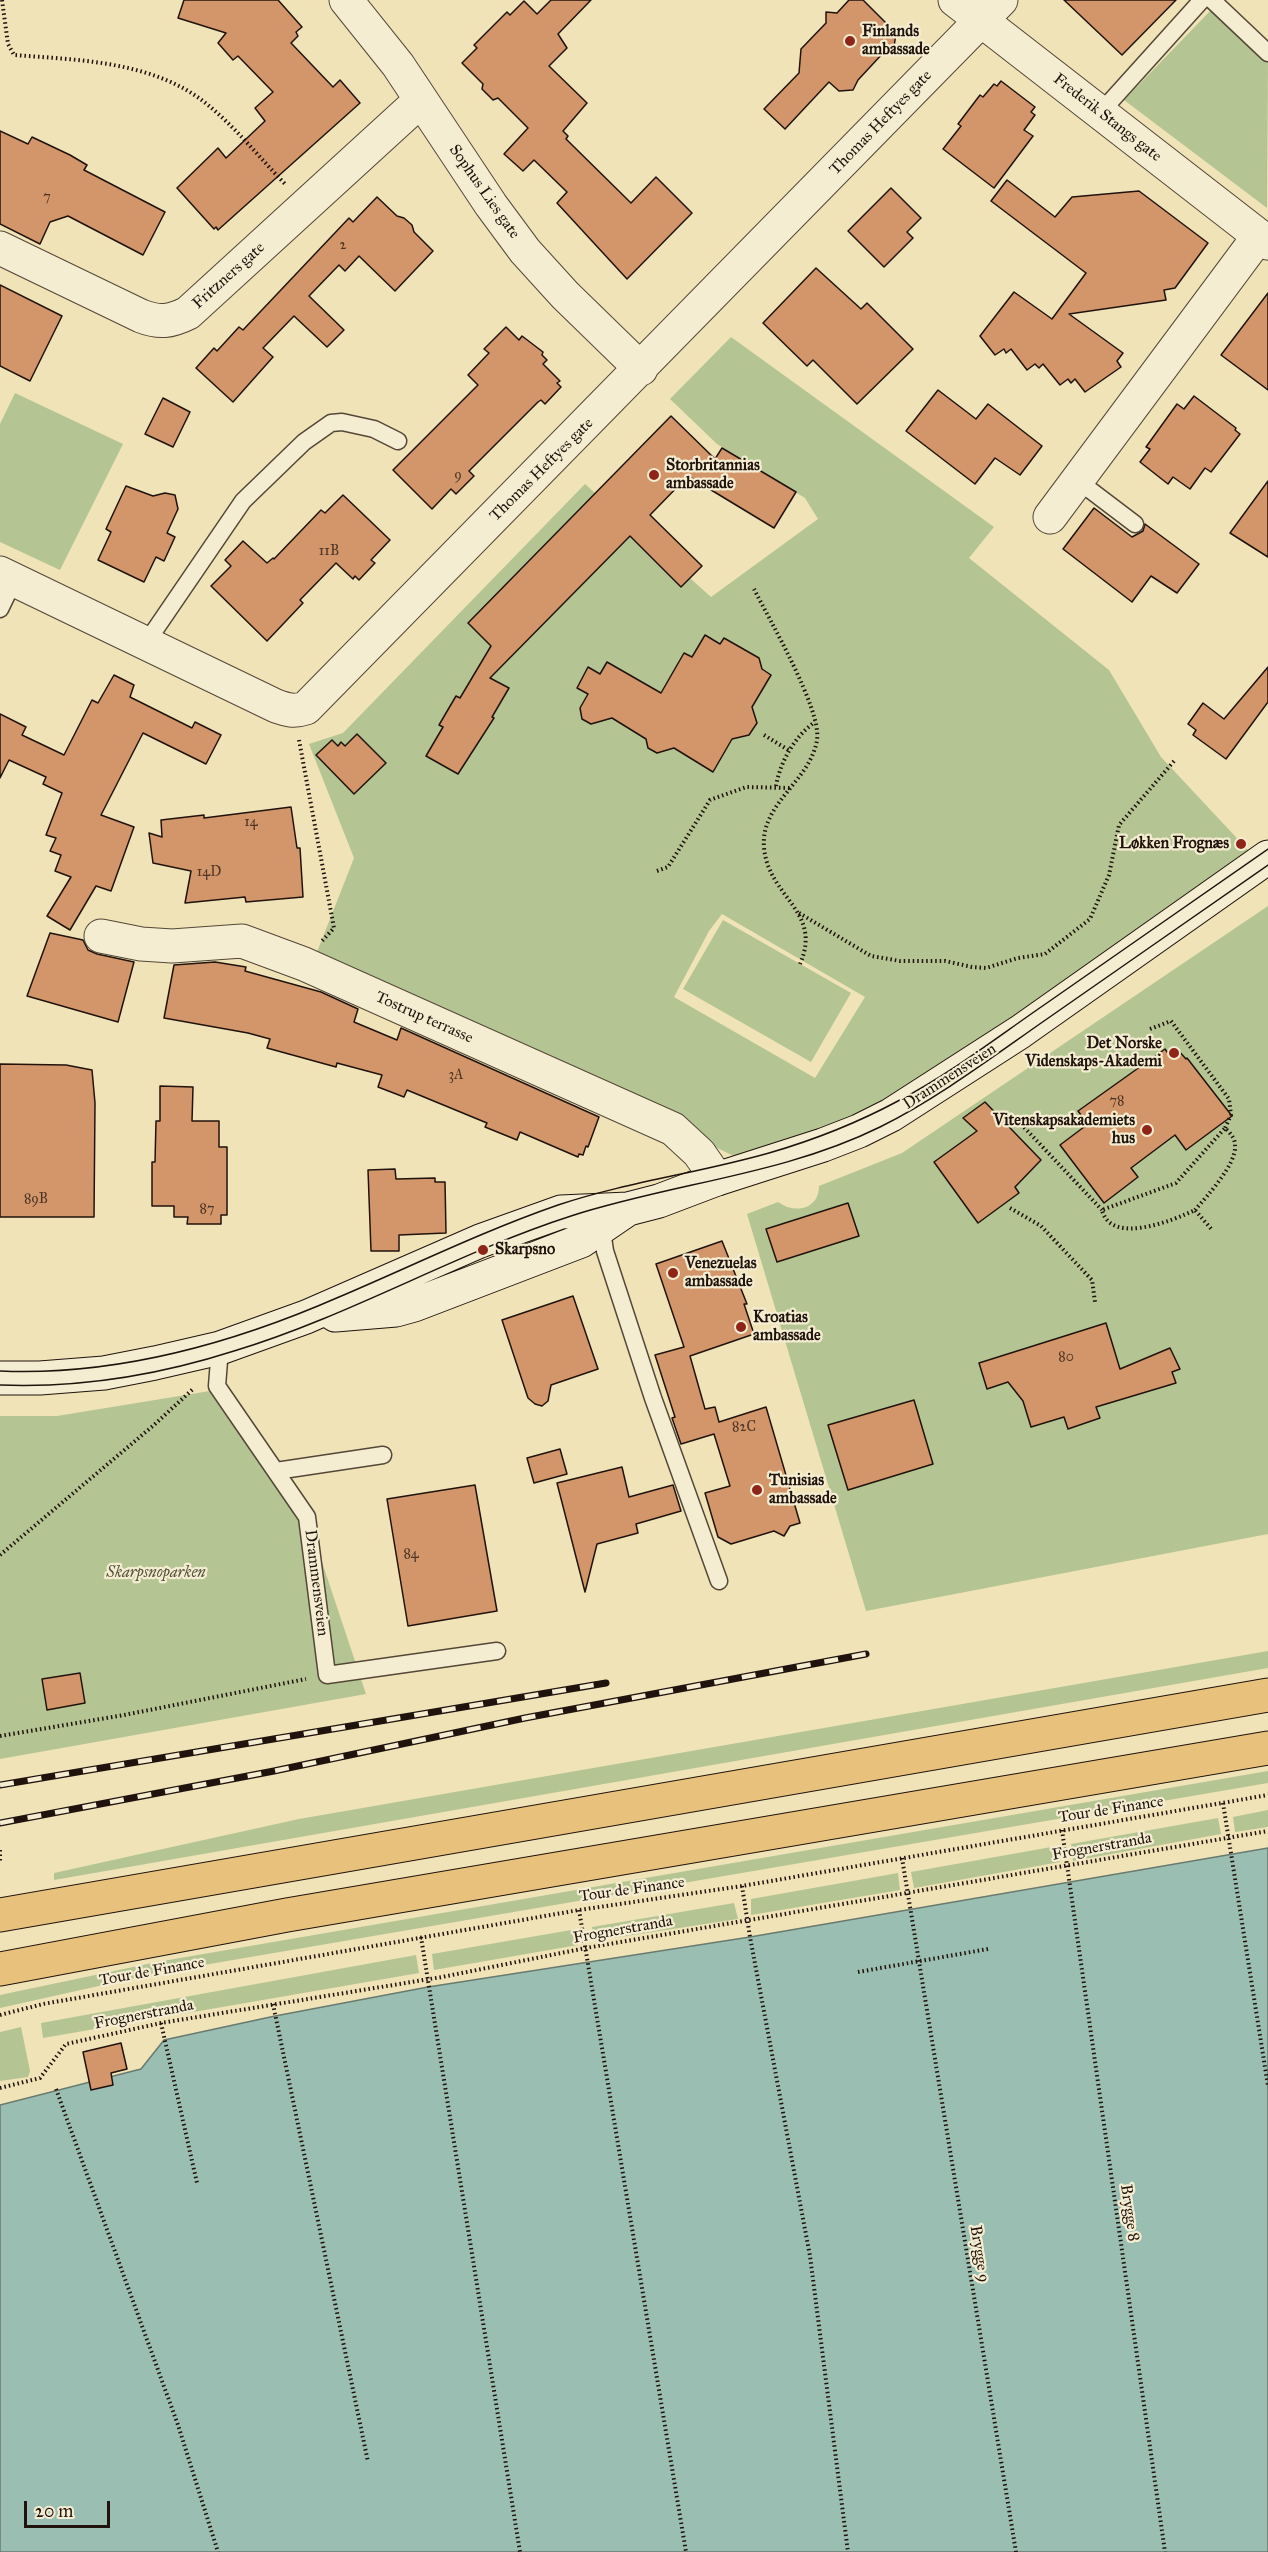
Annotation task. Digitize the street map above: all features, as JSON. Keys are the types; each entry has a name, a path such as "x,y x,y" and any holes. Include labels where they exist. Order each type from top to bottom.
{"highway":[{"path":"0,1915 1268,1695"},
{"path":"0,1969 287,1915 1268,1748"}],"street":[{"name":"Sophus Lies gate","path":"346,0 398,64 491,205 525,251 641,369"},
{"name":"Frederik Stangs gate","path":"955,0 991,10 1100,113 1265,234 1050,517"},
{"name":"Thomas Heftyes gate","path":"7,576 281,708 298,711 306,708 991,10"},
{"name":"Fritzners gate","path":"0,249 141,316 157,322 173,321 188,313 421,100"},
{"name":"Drammensveien","path":"0,1378 40,1378 104,1373 155,1364 220,1347 306,1317 396,1310 414,1305 581,1241 608,1215 659,1201 717,1179 823,1145 891,1115 1020,1032 1268,857"},
{"name":"Tostrup terrasse","path":"101,936 141,944 172,946 242,942 304,964 673,1129 699,1153 717,1179"}],"lane":[{"path":"1100,113 1202,0"},
{"path":"1212,0 1268,53"},
{"path":"146,643 243,501 304,442 331,423 342,422 366,426 398,441"},
{"path":"1077,480 1135,524"},
{"name":"Thomas Heftyes gate","path":"0,609 7,576"},
{"path":"608,1215 605,1251 652,1398 719,1581"},
{"name":"Drammensveien","path":"220,1347 217,1386 307,1517 327,1675"},
{"path":"276,1471 383,1455"},
{"path":"327,1675 497,1651"}],"path":[{"path":"2,0 8,44 14,56 67,59 145,71 182,87 208,105 286,185"},
{"path":"754,589 813,710 818,738 810,764 774,809 766,826 764,847 766,865 772,877 799,913 805,925 807,939 800,964"},
{"path":"776,786 779,771 790,751 803,731 815,722"},
{"path":"764,735 790,751"},
{"path":"299,739 334,928 321,942"},
{"path":"799,913 871,956 900,961 945,961 972,968 986,968 1018,958 1045,954 1090,919 1109,875 1119,825 1175,760"},
{"path":"657,871 668,867 710,800 746,787 790,788"},
{"path":"1102,1210 1176,1183 1225,1128 1231,1115 1229,1099 1171,1021 1150,1029"},
{"path":"1021,1124 1102,1210 1104,1218 1111,1224 1127,1229 1162,1223 1195,1210 1219,1181 1234,1155 1235,1144 1225,1128"},
{"path":"1010,1208 1041,1226 1092,1280 1095,1302"},
{"path":"1195,1210 1213,1231"},
{"path":"0,1555 154,1425 193,1389"},
{"path":"0,1736 124,1716 327,1675"},
{"name":"Tour de Finance","path":"0,2015 43,2004 579,1910 742,1886 1268,1795"},
{"path":"1223,1803 1268,2086"},
{"name":"Brygge 8","path":"1062,1830 1165,2552"},
{"name":"Frognerstranda","path":"0,2088 40,2078 66,2044 161,2023 427,1980 586,1948 1268,1831"},
{"path":"0,1850 0,1861"},
{"name":"Brygge 9","path":"902,1858 1016,2552"},
{"path":"742,1886 810,2256 848,2552"},
{"path":"579,1910 686,2552"},
{"path":"421,1938 520,2552"},
{"path":"858,1972 988,1948"},
{"path":"273,2004 368,2462"},
{"path":"161,2023 197,2183"},
{"path":"56,2089 178,2425 218,2552"}],"green space":[{"path":"1212,9 1268,62 1267,208 1124,100"},
{"path":"731,337 994,527 969,558 1109,670 1161,757 1248,850 974,1051 850,1127 746,1162 317,952 354,858 309,744 343,733 585,484 711,597 818,519 805,498 717,444 670,399","holes":["722,914 865,997 815,1078 674,997 709,931"]},
{"path":"15,393 123,444 60,570 0,542 0,424"},
{"path":"1268,906 1268,1534 866,1611 747,1214 778,1202 791,1208 804,1208 815,1200 819,1186 902,1153"},
{"path":"723,920 851,993 811,1062 683,989"},
{"name":"Skarpsnoparken","path":"216,1390 307,1517 366,1694 0,1759 0,1416 57,1416"},
{"path":"1268,1651 1268,1668 54,1880 54,1873 299,1819"},
{"path":"1268,1771 1268,1783 157,1973 0,2008 0,1995 157,1962"},
{"path":"1268,1810 1268,1827 1235,1832 1233,1817"},
{"path":"1218,1818 1221,1834 1073,1861 1071,1844"},
{"path":"1057,1846 1060,1862 914,1888 911,1872"},
{"path":"898,1873 900,1890 751,1915 751,1899"},
{"path":"734,1903 738,1919 594,1941 592,1927"},
{"path":"577,1929 578,1945 434,1970 432,1954"},
{"path":"416,1955 419,1973 43,2038 41,2023"},
{"path":"21,2027 30,2071 28,2077 0,2081 0,2032"}],"water":[{"path":"1268,1848 1268,2552 0,2552 0,2105 141,2069 164,2040 275,2016 428,1987 750,1937"}],"building":[{"path":"184,0 278,0 302,27 296,32 298,36 291,43 333,87 340,80 360,103 218,230 216,227 214,229 177,188 218,148 226,158 265,121 255,108 273,92 238,56 233,60 218,43 226,33 178,18"},
{"path":"551,0 591,0 558,34 567,48 549,66 587,103 563,131 568,136 566,139 631,203 656,177 692,213 627,279 557,203 567,192 534,160 523,171 504,154 528,128 498,98 493,100 482,89 483,84 462,63 477,48 474,45 507,12 510,15 524,1 537,14"},
{"path":"849,0 863,0 896,33 894,47 884,52 858,80 853,90 839,91 829,82 785,129 764,109 799,73 801,49 826,23 826,12 837,13"},
{"path":"1064,0 1176,0 1122,55"},
{"path":"1001,81 1035,107 1031,112 1035,115 1024,130 1033,136 994,188 943,149 961,126 958,124 980,95 983,97 994,84 997,86"},
{"path":"0,131 28,144 32,137 70,155 87,165 84,170 165,212 143,255 68,216 50,222 40,244 0,224"},
{"path":"1007,180 1055,217 1072,197 1139,191 1208,243 1175,288 1164,290 1166,300 1069,314 1123,353 1117,361 1121,367 1085,392 1075,379 1071,383 1068,379 1060,385 1043,364 1039,368 1035,364 1027,370 1011,349 1006,353 1004,349 995,355 980,336 1014,292 1052,319 1086,273 991,201"},
{"path":"891,188 921,218 907,232 913,238 884,267 848,231"},
{"path":"377,197 397,216 404,218 412,225 414,232 433,251 395,291 359,256 345,271 339,265 309,296 344,330 327,347 294,316 263,348 273,357 233,402 196,368 214,348 217,351 239,327 243,330 349,218 353,222"},
{"path":"816,268 861,309 867,303 913,349 857,404 813,360 807,366 763,323"},
{"path":"0,285 62,316 30,381 0,366"},
{"path":"1268,293 1268,390 1221,355"},
{"path":"506,327 519,340 522,336 543,352 542,355 547,360 543,364 560,381 557,383 561,387 545,404 541,400 538,402 469,471 474,476 456,494 451,489 432,509 393,470 478,385 468,375 489,353 484,349"},
{"path":"938,390 976,419 988,404 1042,446 1020,475 995,458 975,484 906,431"},
{"path":"1194,396 1236,428 1235,430 1240,434 1211,472 1205,468 1190,489 1173,477 1168,484 1140,462 1150,449 1146,447 1177,404 1184,409"},
{"path":"163,398 190,412 173,447 145,434"},
{"path":"671,416 715,459 722,448 796,492 774,528 688,476 650,515 702,566 681,587 630,536 490,678 509,688 492,717 494,718 458,774 426,756 443,727 439,725 456,696 460,698 491,646 468,623"},
{"path":"1268,481 1268,557 1230,533"},
{"path":"126,486 153,496 165,493 175,495 178,509 167,533 175,537 164,561 156,557 144,582 98,560 111,532 106,529"},
{"path":"343,495 390,540 371,560 375,563 359,580 355,576 353,579 336,563 300,600 303,603 267,641 211,586 231,566 225,560 243,541 267,563 274,559 321,510 325,513"},
{"path":"1094,508 1132,537 1143,531 1145,524 1199,564 1177,593 1151,576 1132,602 1063,549"},
{"path":"705,635 720,644 724,638 759,658 762,669 771,675 752,707 757,723 749,735 732,739 713,772 674,748 657,753 648,748 646,739 612,718 591,724 582,719 580,708 588,694 577,688 588,667 600,674 607,662 661,693 684,653 692,657"},
{"path":"1268,667 1268,702 1226,759 1193,735 1196,730 1188,724 1203,703 1224,719"},
{"path":"114,675 134,685 130,697 192,728 195,722 221,735 206,764 143,733 101,815 134,827 111,891 96,886 70,930 47,916 71,877 55,871 61,855 50,851 56,838 46,835 62,793 43,784 46,777 9,760 0,778 0,714 26,727 22,735 64,755 92,700 98,703"},
{"path":"357,734 386,763 354,794 316,755 332,740 338,746 341,742 345,746"},
{"path":"291,807 297,848 300,848 303,897 246,902 245,897 185,903 191,871 153,863 149,833 162,837 161,820 204,815 204,818"},
{"path":"50,933 83,940 88,950 97,954 134,962 118,1022 27,996"},
{"path":"215,962 246,967 245,971 321,992 358,1009 354,1022 397,1040 401,1028 599,1117 588,1147 586,1146 583,1155 579,1154 578,1157 520,1132 517,1140 485,1127 487,1123 407,1090 404,1097 378,1087 382,1075 337,1063 336,1067 267,1048 270,1039 248,1033 164,1018 174,965"},
{"name":"Vitenskapsakademiets hus","path":"1165,1049 1170,1056 1178,1050 1187,1058 1232,1116 1186,1150 1175,1135 1131,1168 1138,1177 1104,1203 1060,1145 1088,1124 1078,1111"},
{"path":"0,1064 66,1065 92,1070 95,1103 94,1217 0,1217"},
{"path":"160,1086 193,1087 192,1121 219,1121 219,1147 227,1147 227,1215 221,1215 221,1224 187,1224 188,1217 174,1217 174,1206 152,1206 152,1162 155,1162 156,1121 160,1121"},
{"path":"985,1102 1041,1160 1015,1187 1019,1193 978,1223 934,1162 977,1131 963,1118"},
{"path":"395,1169 396,1179 435,1178 435,1182 445,1182 446,1233 399,1235 399,1251 371,1251 368,1170"},
{"path":"848,1203 859,1236 777,1262 766,1229"},
{"path":"722,1241 747,1304 744,1304 754,1334 690,1356 705,1409 715,1407 719,1422 766,1407 800,1523 790,1526 784,1536 774,1531 731,1544 718,1537 705,1493 730,1486 714,1434 681,1444 672,1418 675,1417 655,1355 684,1347 656,1264"},
{"path":"573,1296 598,1369 551,1385 548,1401 542,1406 535,1404 528,1398 502,1320"},
{"path":"1106,1323 1120,1369 1170,1348 1180,1369 1172,1372 1176,1383 1096,1407 1100,1418 1068,1429 1064,1417 1031,1427 1023,1401 1008,1382 987,1389 979,1363"},
{"path":"914,1400 933,1464 848,1490 828,1425"},
{"path":"560,1449 567,1474 534,1483 527,1458"},
{"path":"622,1467 629,1497 673,1485 681,1511 636,1524 638,1533 597,1544 585,1592 557,1483"},
{"path":"475,1485 497,1611 408,1626 387,1499"},
{"path":"80,1673 85,1703 47,1710 42,1679"},
{"path":"121,2043 127,2069 111,2073 113,2085 91,2090 83,2052"}],"tram line":[{"path":"0,1371 87,1368 131,1362 216,1342 299,1314 475,1237 558,1205 610,1190 769,1153 867,1117 954,1067 1268,849"},
{"path":"0,1385 59,1384 118,1378 177,1367 234,1351 277,1337 486,1248 571,1216 766,1168 843,1143 902,1116 943,1090 1268,865"}],"railway":[{"path":"0,1823 274,1771 525,1718 866,1654"},
{"path":"0,1785 606,1683"}],"place":[{"name":"Finlands ambassade","path":"850,41"},
{"name":"Storbritannias ambassade","path":"654,475"},
{"name":"Løkken Frognæs","path":"1241,844"},
{"name":"Det Norske Videnskaps-Akademi","path":"1174,1053"},
{"name":"Vitenskapsakademiets hus","path":"1147,1130"},
{"name":"Skarpsno","path":"483,1250"},
{"name":"Venezuelas ambassade","path":"673,1273"},
{"name":"Kroatias ambassade","path":"741,1327"},
{"name":"Tunisias ambassade","path":"757,1490"}]}
